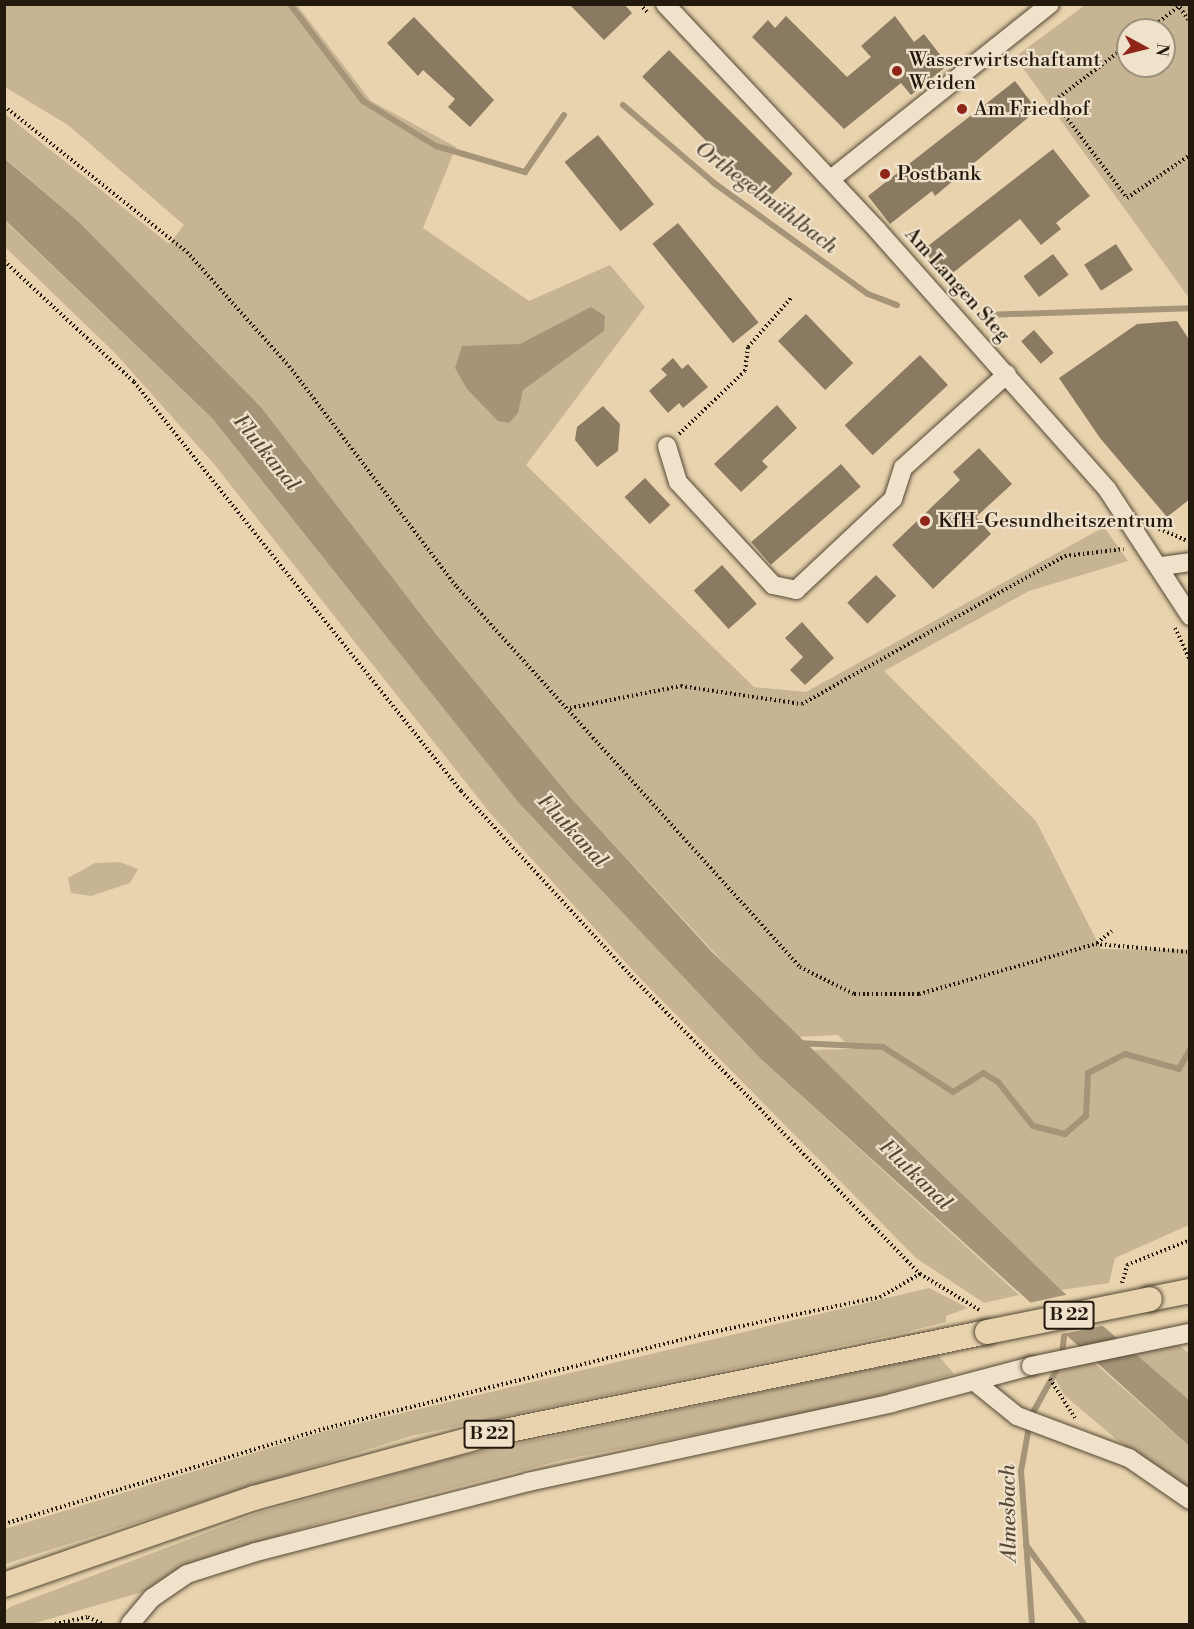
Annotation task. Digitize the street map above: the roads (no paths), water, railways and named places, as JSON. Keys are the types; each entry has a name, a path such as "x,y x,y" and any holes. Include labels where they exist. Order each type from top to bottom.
{"main road":[{"name":"B 22","path":"4,1585 254,1498 490,1434 984,1322 1150,1299 1190,1291"}],"street":[{"name":"Am Langen Steg","path":"665,4 831,179 1107,489 1162,566 1190,616"},
{"path":"831,179 1050,4"},
{"path":"667,446 678,482 773,585 796,590 894,499 903,468 1007,374"},
{"path":"1162,566 1190,562"},
{"path":"130,1624 152,1598 188,1574 256,1552 528,1482 975,1382 1031,1366 1189,1333"},
{"path":"975,1382 1017,1416 1129,1458 1190,1500"}],"water":[{"name":"Flutkanal","path":"4,158 78,221 261,407 439,638 572,799 712,952 1061,1290 1189,1400 1189,1446 762,1060 519,803 213,419 5,220"},
{"path":"591,307 605,316 604,331 523,390 518,413 509,423 498,421 467,389 455,368 462,346 520,344"}],"waterway":[{"path":"290,4 363,101 436,146 525,172 564,115"},
{"name":"Orthegelmühlbach","path":"623,105 714,183 868,294 897,305"},
{"name":"Orthegelmühlbach","path":"984,315 1190,308"},
{"path":"796,1043 883,1047 953,1092 983,1073 998,1082 1033,1126 1065,1134 1086,1116 1088,1073 1125,1054 1179,1069 1190,1049"},
{"name":"Almesbach","path":"1032,1624 1021,1471 1031,1416 1061,1362 1064,1336"},
{"path":"1026,1545 1084,1624"}],"place":[{"name":"Wasserwirtschaftamt Weiden","path":"897,71"},
{"name":"Am Friedhof","path":"962,109"},
{"name":"Postbank","path":"885,174"},
{"name":"KfH-Gesundheitszentrum","path":"925,521"}]}
